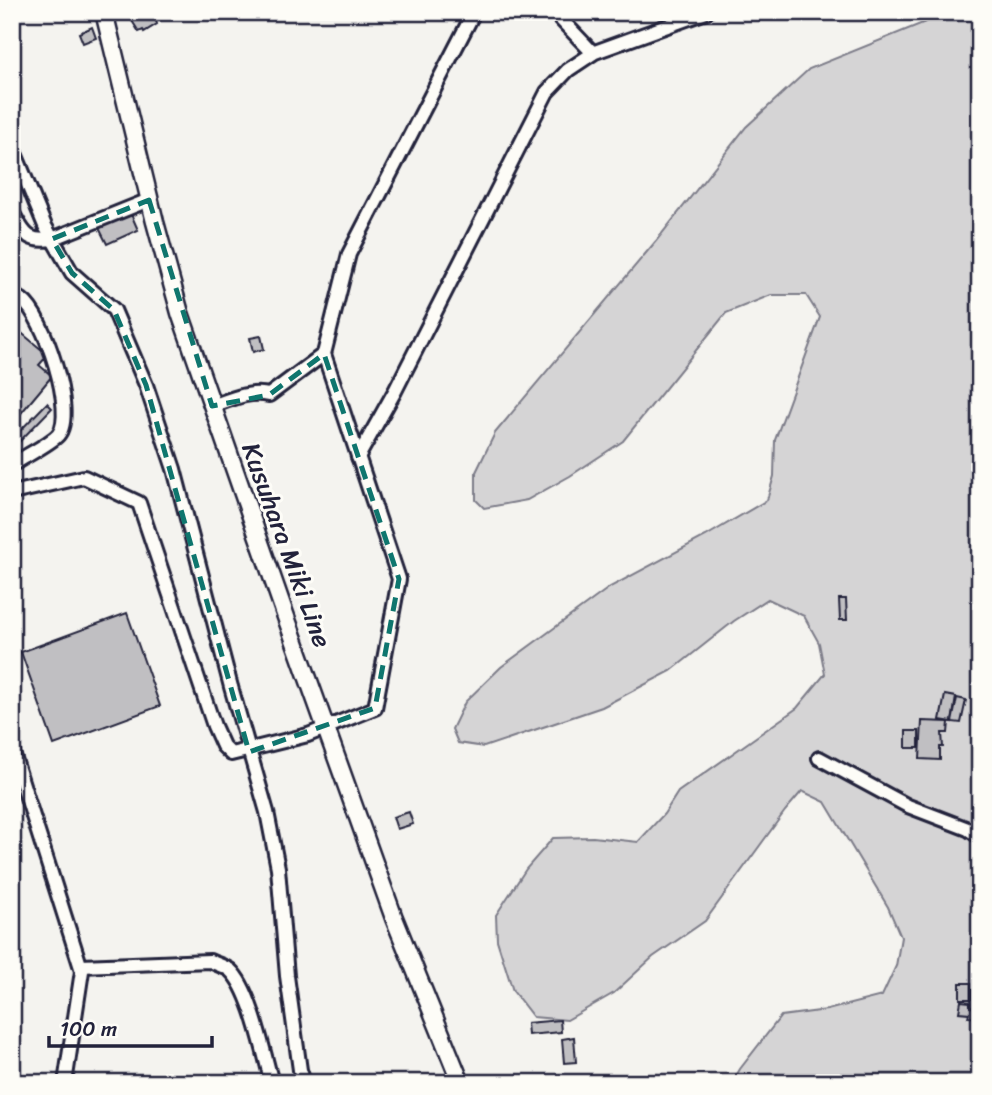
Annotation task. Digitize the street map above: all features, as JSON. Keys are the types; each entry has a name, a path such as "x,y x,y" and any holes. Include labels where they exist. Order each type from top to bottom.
{"main road":[{"name":"Kusuhara Miki Line","path":"104,12 149,200 180,313 398,929 461,1083"}],"street":[{"path":"12,493 84,477 139,503 214,726 223,747 231,754 249,752 326,728 375,708 399,579 324,354 349,254 474,12"},
{"path":"554,12 593,53"},
{"path":"358,457 547,92 568,71 593,53 706,12"},
{"path":"12,146 52,239 72,273 114,310 146,385 174,469 267,812 278,868 287,976 304,1083"},
{"path":"12,212 25,234 39,241 52,239 149,200"},
{"path":"12,296 23,300 40,324 55,364 64,421 58,435 12,465"},
{"path":"212,406 261,393 269,395 324,354"},
{"path":"12,750 81,966 65,1083"},
{"path":"819,758 908,806 968,829 980,837"},
{"path":"81,966 210,961 229,970 241,984 254,1017 272,1083"}],"highlighted area":[{"path":"149,200 212,406 269,395 324,354 399,579 375,708 249,752 146,385 114,310 72,273 52,239"}],"shaded area":[{"path":"950,12 980,12 980,1083 732,1083 781,1016 827,1010 882,996 896,966 901,937 888,907 825,802 802,791 705,921 653,957 614,993 567,1020 533,1017 513,991 497,940 496,915 526,869 553,838 593,837 638,842 664,814 678,792 797,708 825,674 819,643 804,616 768,599 734,621 671,671 602,707 484,747 458,743 452,729 465,702 501,667 610,587 767,500 774,476 775,440 820,317 806,295 771,295 726,313 623,441 527,500 484,508 476,500 476,472 495,433 656,241 746,127 809,69"}],"building":[{"path":"131,12 162,13 159,15 161,18 156,21 157,24 139,32 129,16"},
{"path":"92,27 96,38 83,43 79,33"},
{"path":"131,214 138,230 107,244 99,228"},
{"path":"12,325 48,355 39,365 52,376 12,424"},
{"path":"261,336 264,349 253,352 250,338"},
{"path":"47,403 52,408 18,443 13,438"},
{"path":"839,599 846,599 847,620 840,620"},
{"path":"127,613 160,706 54,745 21,652"},
{"path":"945,695 956,697 952,722 940,720"},
{"path":"957,698 966,700 961,723 952,722"},
{"path":"922,721 949,722 948,733 942,733 940,760 920,759"},
{"path":"906,731 919,731 919,748 906,748"},
{"path":"409,812 413,824 397,829 393,817"},
{"path":"960,983 971,983 971,999 960,999"},
{"path":"961,1001 970,1002 970,1007 978,1008 977,1018 968,1017 969,1013 959,1012"},
{"path":"560,1020 561,1032 528,1035 527,1023"},
{"path":"574,1037 576,1062 564,1063 562,1039"}]}
